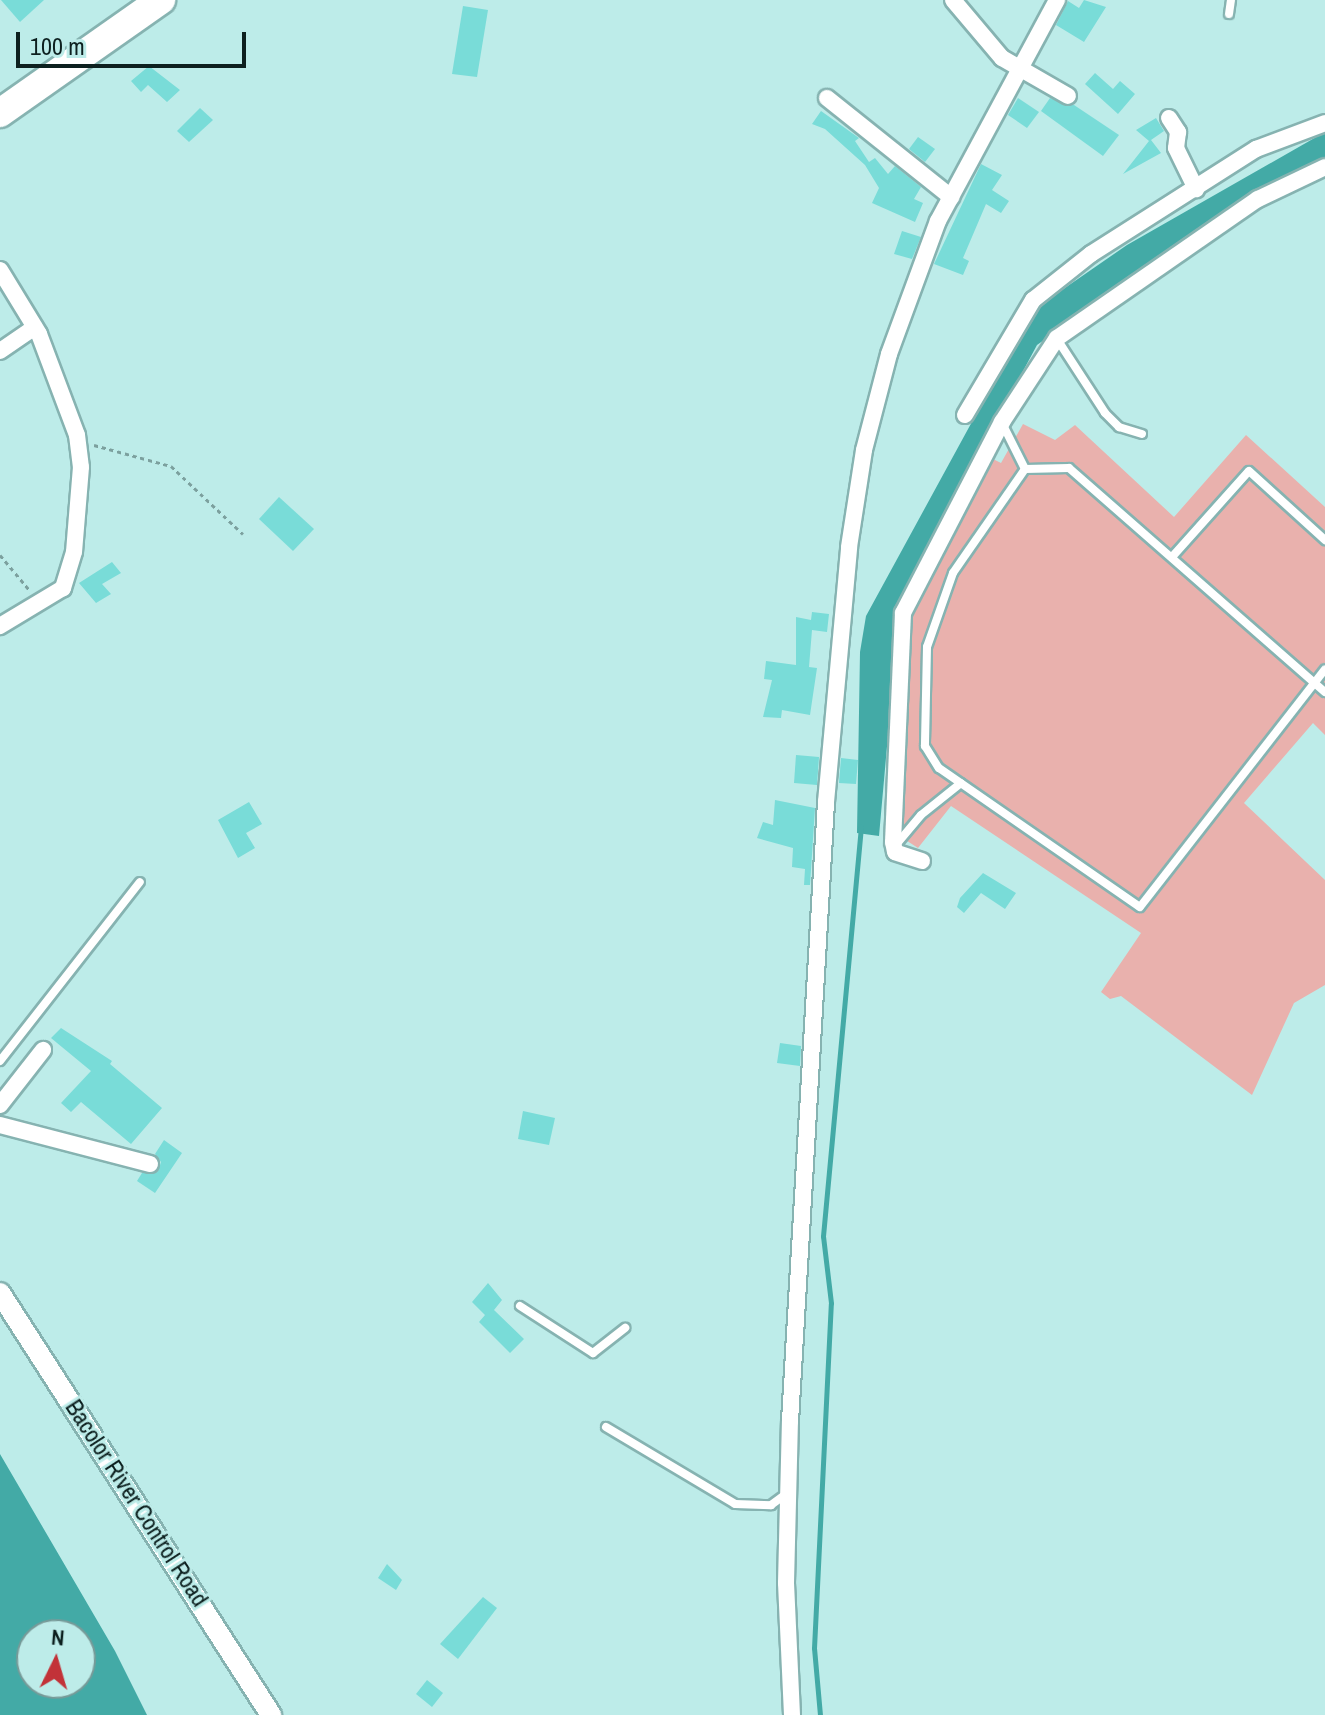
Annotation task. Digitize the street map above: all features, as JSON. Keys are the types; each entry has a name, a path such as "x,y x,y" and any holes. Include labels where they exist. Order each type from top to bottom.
{"highway":[{"path":"0,113 161,0"}],"street":[{"path":"953,0 989,46 1017,68 1068,96"},
{"path":"792,1715 787,1494 826,802 849,547 864,450 889,354 951,197 1017,68 1057,0"},
{"path":"827,98 951,197"},
{"path":"1169,118 1178,132 1176,148 1196,189"},
{"path":"965,415 1033,300 1091,254 1256,149 1325,123"},
{"path":"922,861 894,847 903,613 1002,422 1057,338 1258,199 1325,167"},
{"path":"0,270 35,327 77,435 81,467 74,552 63,588 0,626"},
{"path":"0,351 35,327"},
{"path":"0,1105 43,1050"},
{"path":"0,1125 150,1164"},
{"name":"Bacolor River Control Road","path":"0,1293 271,1715"}],"lane":[{"path":"1229,14 1231,0"},
{"path":"1057,338 1105,413 1119,427 1142,434"},
{"path":"1002,422 1025,469"},
{"path":"1025,469 1069,468 1325,692"},
{"path":"1025,469 953,573 927,647 925,746 939,768 1140,907 1325,669"},
{"path":"1172,557 1249,471 1325,540"},
{"path":"894,847 921,815 961,783"},
{"path":"0,1061 140,882"},
{"path":"520,1306 593,1353 625,1328"},
{"path":"606,1427 735,1504 771,1505 787,1494"}],"path":[{"path":"77,435 123,456 171,466 243,534"},
{"path":"0,555 42,603"}],"shaded area":[{"path":"1023,424 1055,440 1075,425 1174,517 1246,435 1325,507 1325,735 1313,723 1244,803 1325,880 1325,985 1294,1003 1252,1095 1121,996 1110,999 1101,992 1141,933 951,806 918,848 898,835 911,608 991,458 1001,463"}],"water":[{"path":"1325,132 1325,161 1202,228 1037,345 900,601 879,836 857,833 860,652 866,616 1033,310 1127,245"},
{"path":"0,1454 115,1651 147,1715 0,1715"}],"building":[{"path":"1,0 44,0 20,22"},
{"path":"1084,0 1106,7 1084,42 1056,25 1068,1 1079,8"},
{"path":"463,6 488,10 477,77 452,74"},
{"path":"149,66 180,90 167,102 148,85 141,92 131,81"},
{"path":"1095,73 1113,89 1120,81 1135,94 1118,114 1085,84"},
{"path":"1018,98 1039,112 1027,128 1008,115"},
{"path":"1050,98 1074,105 1119,135 1103,156 1041,111"},
{"path":"200,108 213,120 189,142 177,131"},
{"path":"821,111 859,138 855,141 869,162 875,158 888,174 895,166 921,187 914,199 923,203 915,222 872,203 879,188 865,165 825,129 812,124"},
{"path":"1156,118 1164,131 1151,140 1161,153 1123,174 1149,141 1136,130"},
{"path":"918,137 935,149 925,162 909,149"},
{"path":"981,164 1002,175 992,190 1009,201 1001,213 986,204 963,258 969,261 963,275 934,264"},
{"path":"902,231 921,237 912,259 894,254"},
{"path":"279,497 314,529 293,551 259,519"},
{"path":"112,562 121,573 102,584 111,594 96,603 79,583"},
{"path":"812,612 829,614 827,632 812,630 809,667 817,668 810,715 782,710 781,718 763,717 772,680 764,679 766,661 796,665 796,617 811,620"},
{"path":"796,755 819,757 817,785 794,783"},
{"path":"841,758 858,760 856,784 839,783"},
{"path":"775,800 815,808 810,885 804,885 805,869 792,867 793,848 757,838 763,822 773,825"},
{"path":"249,802 262,824 246,833 255,848 238,858 218,820"},
{"path":"983,873 1016,893 1005,909 981,893 964,913 957,907 960,898"},
{"path":"61,1028 112,1061 110,1064 162,1108 131,1144 81,1102 71,1112 61,1103 91,1071 51,1038"},
{"path":"780,1043 801,1046 800,1066 777,1063"},
{"path":"523,1111 555,1118 549,1145 518,1139"},
{"path":"164,1140 182,1153 155,1193 137,1181 142,1173 158,1171 161,1162 155,1154"},
{"path":"488,1283 502,1300 494,1310 524,1339 510,1353 479,1322 485,1315 472,1302"},
{"path":"387,1564 402,1580 396,1590 378,1578"},
{"path":"483,1597 497,1608 458,1659 440,1644"},
{"path":"427,1680 443,1693 432,1707 416,1694"}],"waterway":[{"path":"820,1715 814,1648 831,1303 823,1236 861,827"}]}
